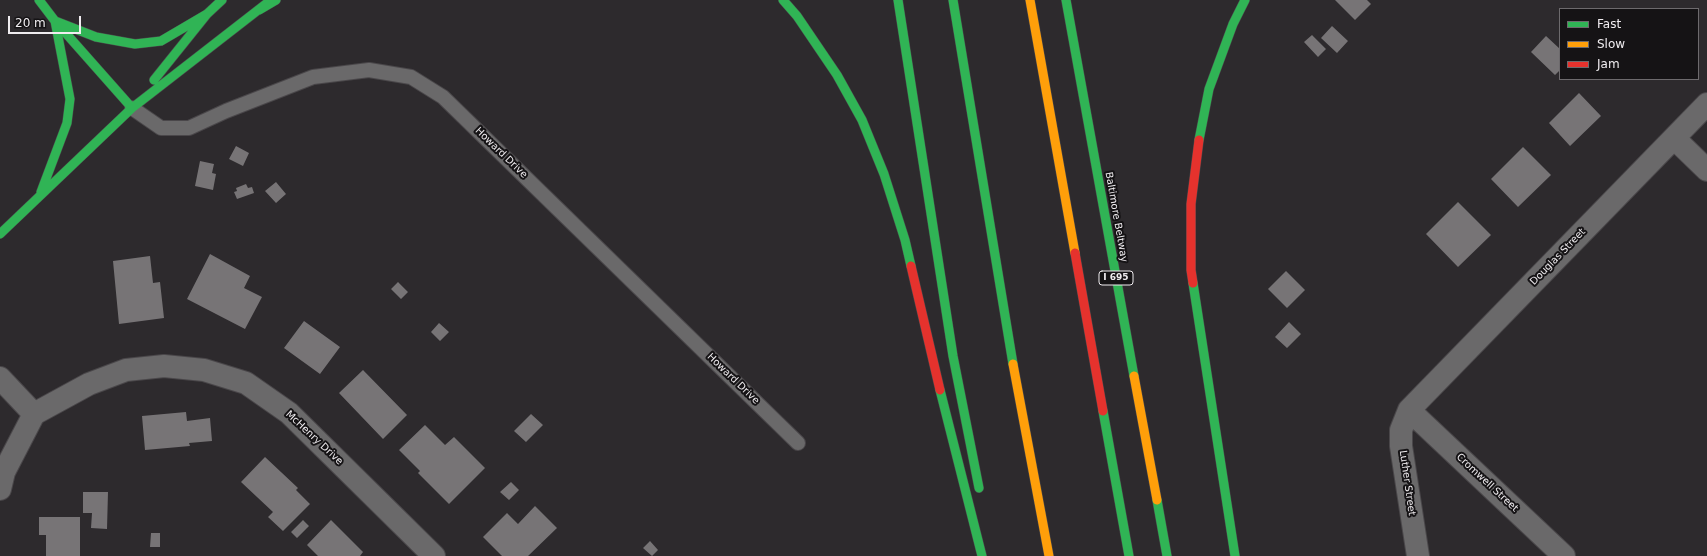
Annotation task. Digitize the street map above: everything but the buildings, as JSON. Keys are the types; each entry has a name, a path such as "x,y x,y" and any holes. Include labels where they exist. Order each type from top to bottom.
{"main road":[{"path":"39,0 55,21 132,108"},
{"path":"132,108 207,14 222,0"},
{"path":"0,234 132,108 271,0"},
{"path":"259,10 276,0"},
{"path":"783,0 797,16 837,75 862,120 884,174 905,240 932,361 982,556"},
{"path":"898,0 953,356 980,495"},
{"path":"952,0 1009,344 1049,556"},
{"path":"1030,0 1129,556"},
{"name":"Baltimore Beltway","path":"1066,0 1166,556"},
{"path":"1235,556 1191,270 1191,204 1197,150 1209,89 1233,24 1245,0"},
{"path":"55,21 96,37 135,44 161,41 207,14"},
{"path":"38,199 67,123 70,99 55,21"}],"street":[{"name":"Douglas Street","path":"1409,410 1707,104"},
{"path":"1674,138 1707,170"},
{"name":"McHenry Drive","path":"34,414 90,384 126,370 164,366 204,370 246,383 289,413 434,556"},
{"path":"0,378 34,414 4,472 0,489"},
{"name":"Luther Street","path":"1409,410 1401,430 1401,446 1418,556"},
{"name":"Cromwell Street","path":"1409,410 1564,556"}],"lane":[{"name":"Howard Drive","path":"132,108 161,128 189,128 226,111 313,77 369,70 411,77 443,97 798,443"}],"traffic: fast":[{"path":"39,0 55,21 132,108"},
{"path":"154,80 207,14 222,0"},
{"path":"0,234 132,108 271,0"},
{"path":"259,10 276,0"},
{"path":"783,0 797,16 837,75 862,120 884,174 905,240 911,266"},
{"path":"898,0 953,356 979,488"},
{"path":"953,0 1013,364"},
{"path":"1066,0 1134,376"},
{"path":"1199,140 1209,89 1233,24 1245,0"},
{"path":"55,21 96,37 135,44 161,41 207,14"},
{"path":"41,192 67,123 70,99 55,21"},
{"path":"1193,283 1235,556"},
{"path":"940,390 982,556"},
{"path":"1103,411 1129,556"},
{"path":"1157,500 1167,556"}],"traffic: slow":[{"path":"1030,0 1075,253"},
{"path":"1013,364 1049,556"},
{"path":"1134,376 1157,500"}],"traffic: jam":[{"path":"1193,283 1191,270 1191,204 1199,140"},
{"path":"1075,253 1103,411"},
{"path":"911,266 940,390"}]}
